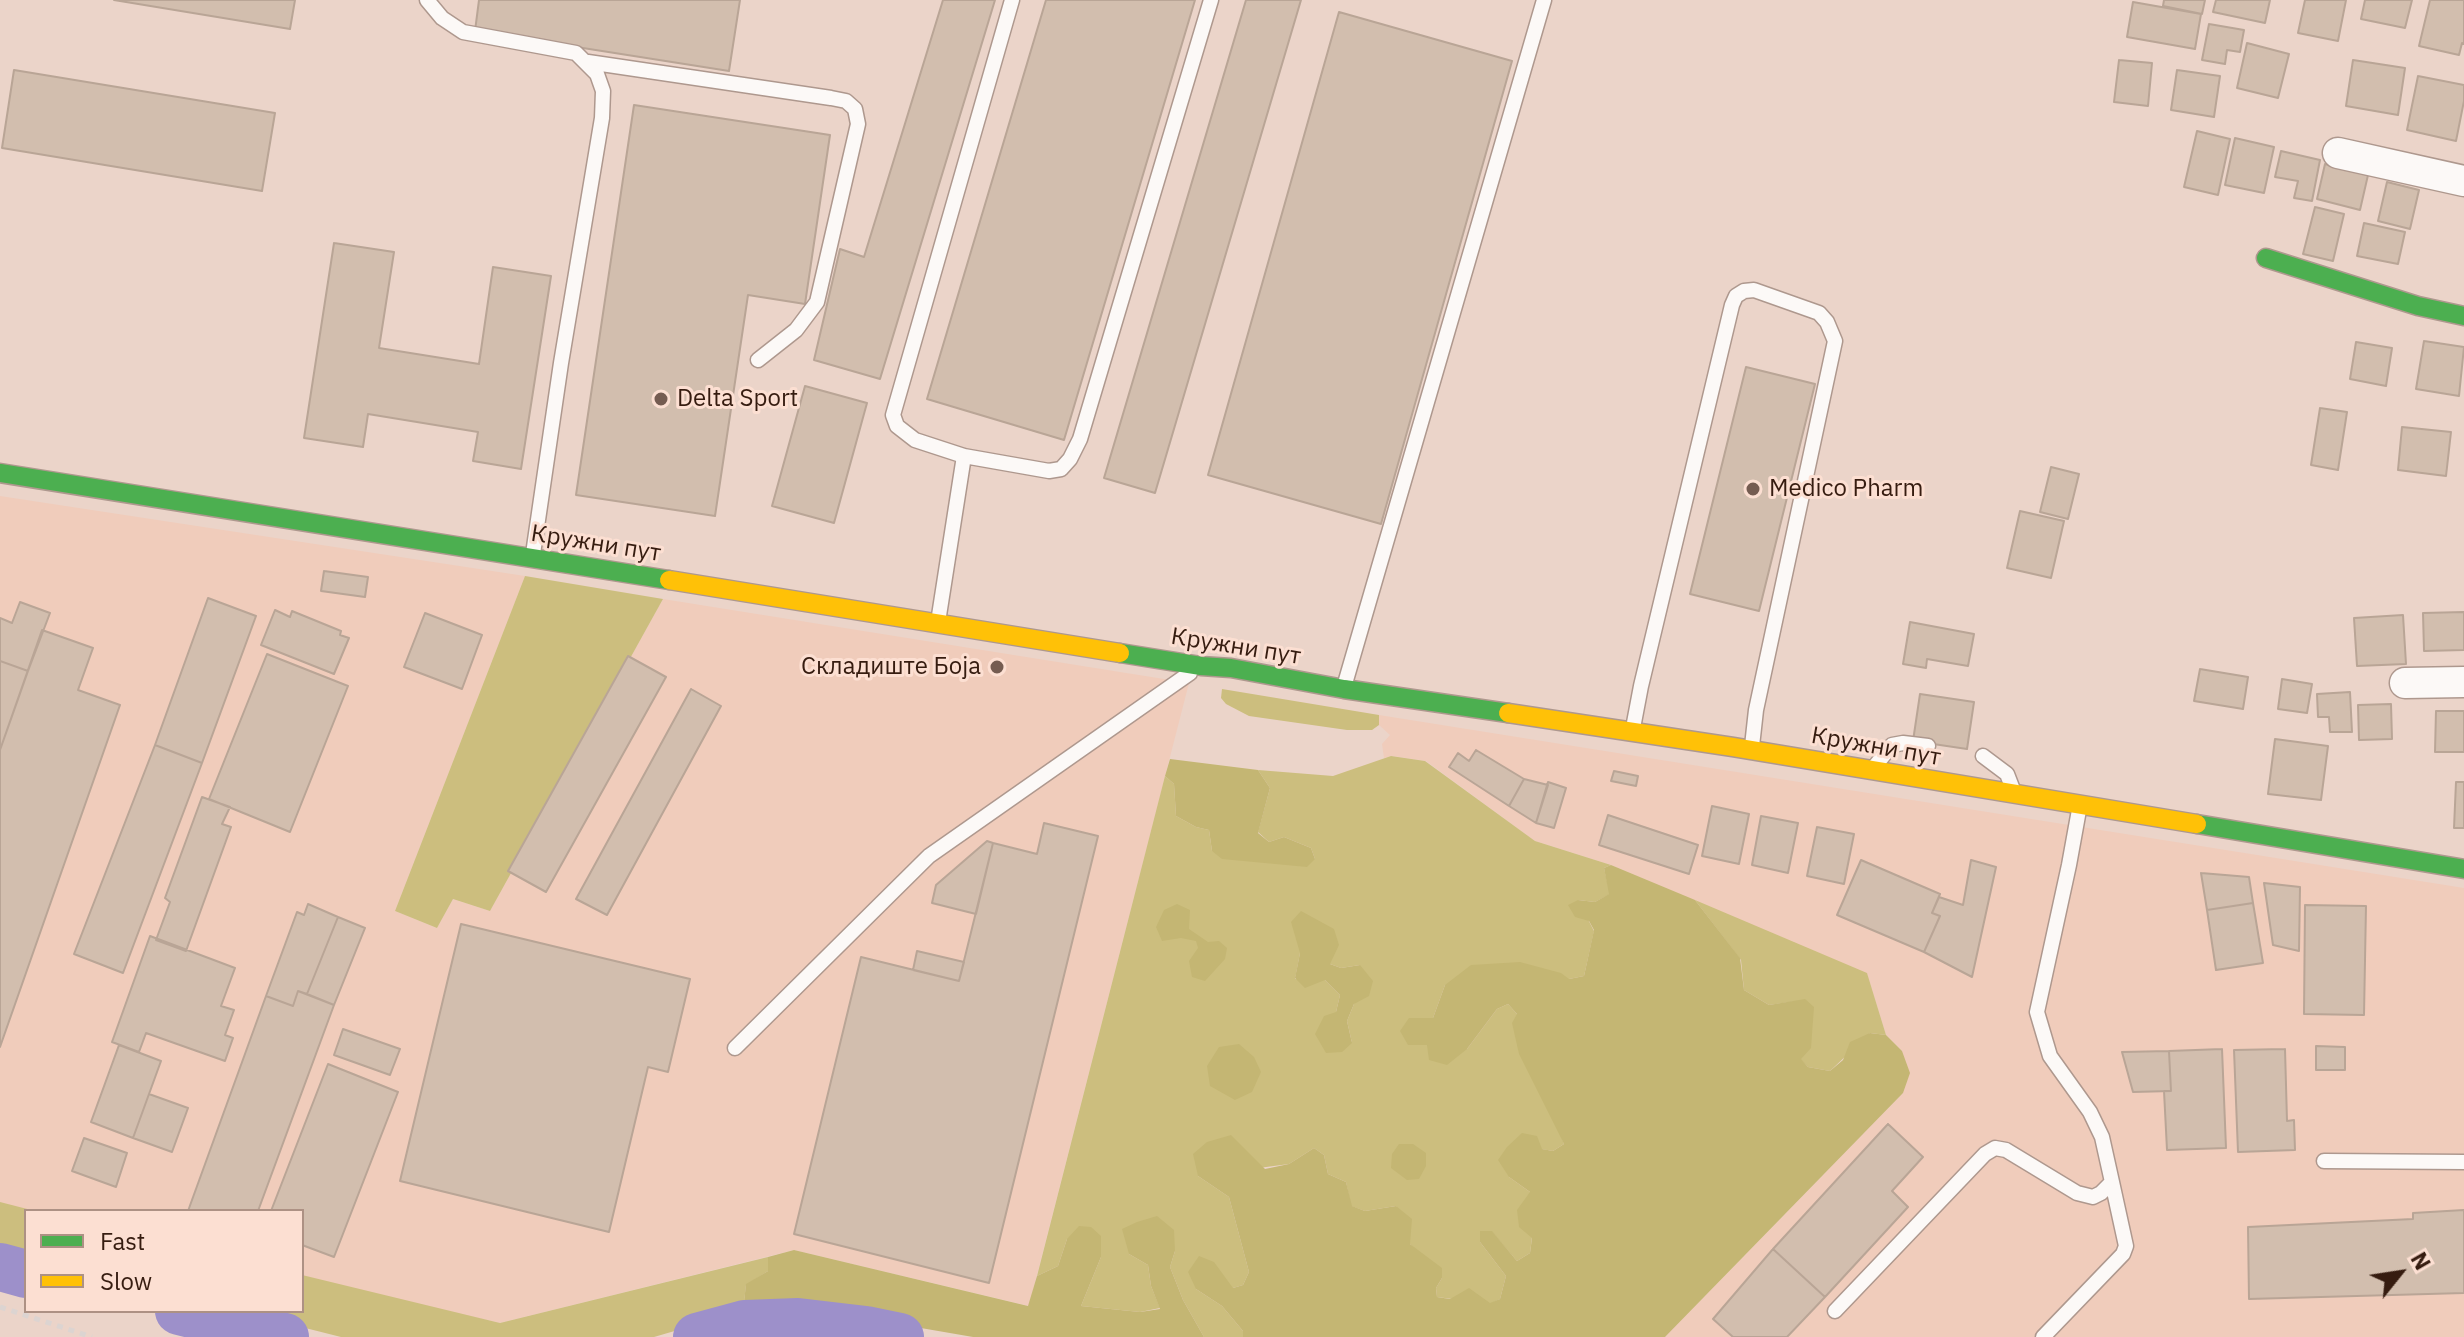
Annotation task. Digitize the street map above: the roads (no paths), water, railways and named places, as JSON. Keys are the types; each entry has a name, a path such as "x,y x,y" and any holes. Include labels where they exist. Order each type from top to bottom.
{"main road":[{"path":"2266,258 2418,306 2464,316"},
{"name":"Кружни пут","path":"0,473 1201,666 1231,668 1344,689 1751,750 2464,869"}],"street":[{"path":"2338,153 2464,181"},
{"path":"2405,683 2464,682"}],"lane":[{"path":"427,0 442,18 463,32 576,53 597,74 603,91 602,118 532,558"},
{"path":"1012,0 893,415 897,426 915,440 964,456 1049,471 1061,469 1080,439 1211,0"},
{"path":"1344,689 1357,635 1544,0"},
{"path":"588,62 831,98 846,101 855,109 858,124 817,302 796,330 758,360"},
{"path":"1632,733 1732,305 1736,296 1754,290 1819,313 1827,322 1835,341 1756,710 1751,750"},
{"path":"938,622 964,456"},
{"path":"735,1048 929,856 1201,666"},
{"path":"1871,770 1892,745 1928,746"},
{"path":"1983,756 2007,774 2015,795"},
{"path":"2043,1337 2123,1254 2126,1246 2102,1137 2090,1112 2050,1056 2037,1012 2080,806"},
{"path":"1835,1311 1985,1154 1995,1148 2006,1150 2077,1193 2093,1197 2112,1182"},
{"path":"2324,1161 2464,1162"}],"waterway":[{"path":"0,1267 24,1273"},
{"path":"187,1313 285,1337"},
{"path":"697,1337 745,1324 798,1322 900,1337"}],"place":[{"name":"Delta Sport","path":"661,399"},
{"name":"Medico Pharm","path":"1753,489"},
{"name":"Складиште Боја","path":"997,667"}]}
